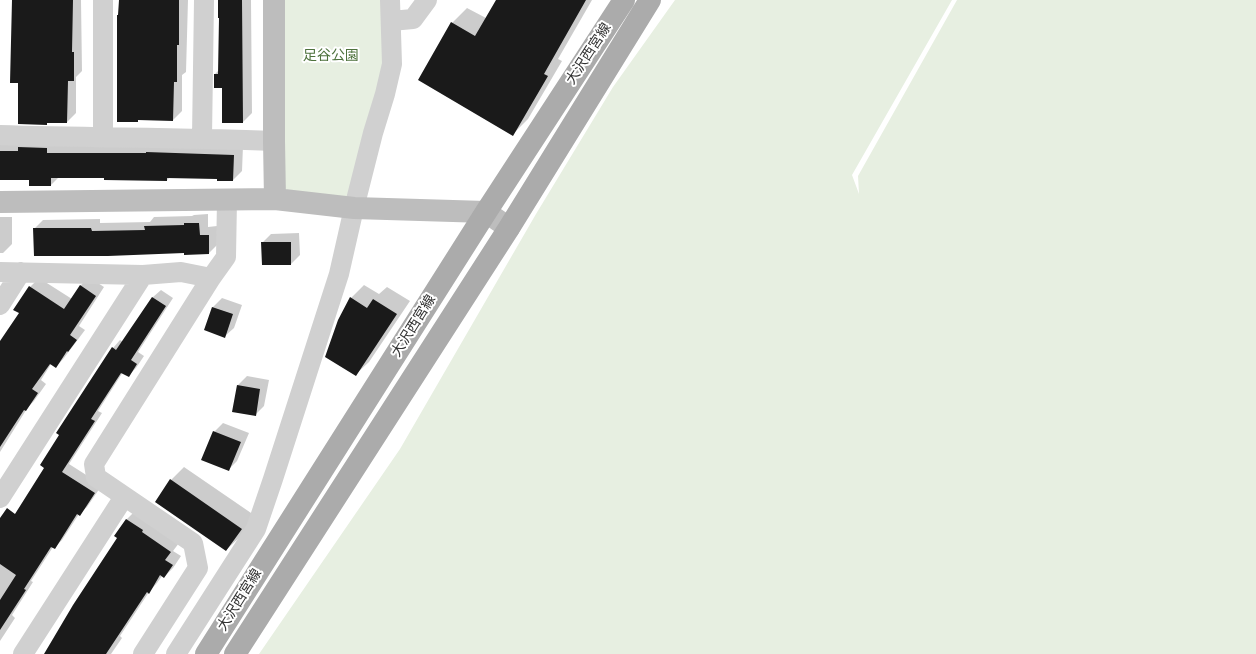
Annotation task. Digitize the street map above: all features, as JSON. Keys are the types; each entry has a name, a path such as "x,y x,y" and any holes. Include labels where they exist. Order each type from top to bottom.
{"main road":[{"name":"大沢西宮線","path":"206,654 486,212 624,0"},
{"name":"大沢西宮線","path":"235,654 509,228 649,1"}],"street":[{"path":"103,0 103,137"},
{"path":"202,137 204,0"},
{"path":"274,0 275,199"},
{"path":"176,654 256,529 339,274 373,133 386,94 392,64 390,0"},
{"path":"391,22 413,19 427,0"},
{"path":"0,135 202,137 274,141"},
{"path":"0,202 275,199 354,208 486,212 509,228"},
{"path":"143,654 198,568 193,542 96,477 94,464 211,278 226,257 227,200"},
{"path":"0,272 143,275 181,272 211,278"},
{"path":"0,305 21,272"},
{"path":"0,498 143,275"},
{"path":"23,654 124,496"}],"green space":[{"name":"足谷公園","path":"275,0 384,0 387,49 354,208 275,199"},
{"path":"675,0 952,0 852,175 859,194 858,176 957,0 1256,0 1256,654 259,654 400,449 536,214 613,87"}],"building":[{"path":"12,0 73,0 72,52 74,52 74,81 68,81 67,123 47,123 47,125 18,124 18,83 10,83"},
{"path":"119,0 179,0 179,45 177,45 177,82 174,82 173,121 138,120 138,122 117,122 117,15"},
{"path":"218,0 242,0 243,123 222,123 222,88 214,88 214,74 218,74"},
{"path":"496,0 586,0 544,74 548,76 513,136 418,80 451,22 475,36"},
{"path":"18,147 47,148 47,153 146,152 234,155 233,181 217,181 217,179 167,178 167,181 104,180 104,178 51,178 51,186 29,186 29,180 0,180 0,151 18,151"},
{"path":"184,223 199,223 200,235 209,235 209,254 184,255 184,253 108,256 34,256 33,228 91,228 92,231 145,230 144,226 184,225"},
{"path":"261,242 291,242 291,265 262,265"},
{"path":"80,285 96,296 70,335 77,340 68,352 67,351 56,368 50,364 32,389 38,393 26,411 24,410 0,447 0,341 19,313 13,310 29,286 64,309"},
{"path":"152,297 166,306 131,360 137,364 129,377 121,373 91,419 95,421 62,472 95,493 80,516 77,514 55,549 51,547 24,589 26,590 0,630 0,600 16,575 0,564 0,518 7,508 15,514 44,468 40,465 59,435 56,433 112,347 116,350"},
{"path":"350,297 367,308 373,299 397,314 356,376 325,357 338,320"},
{"path":"212,307 233,314 225,338 204,330"},
{"path":"237,385 260,389 256,416 232,412"},
{"path":"213,431 241,442 229,471 201,460"},
{"path":"170,479 242,529 226,551 155,502"},
{"path":"126,519 171,552 165,560 173,565 164,578 160,575 149,594 147,592 106,654 44,654 73,605 117,538 114,536"}]}
